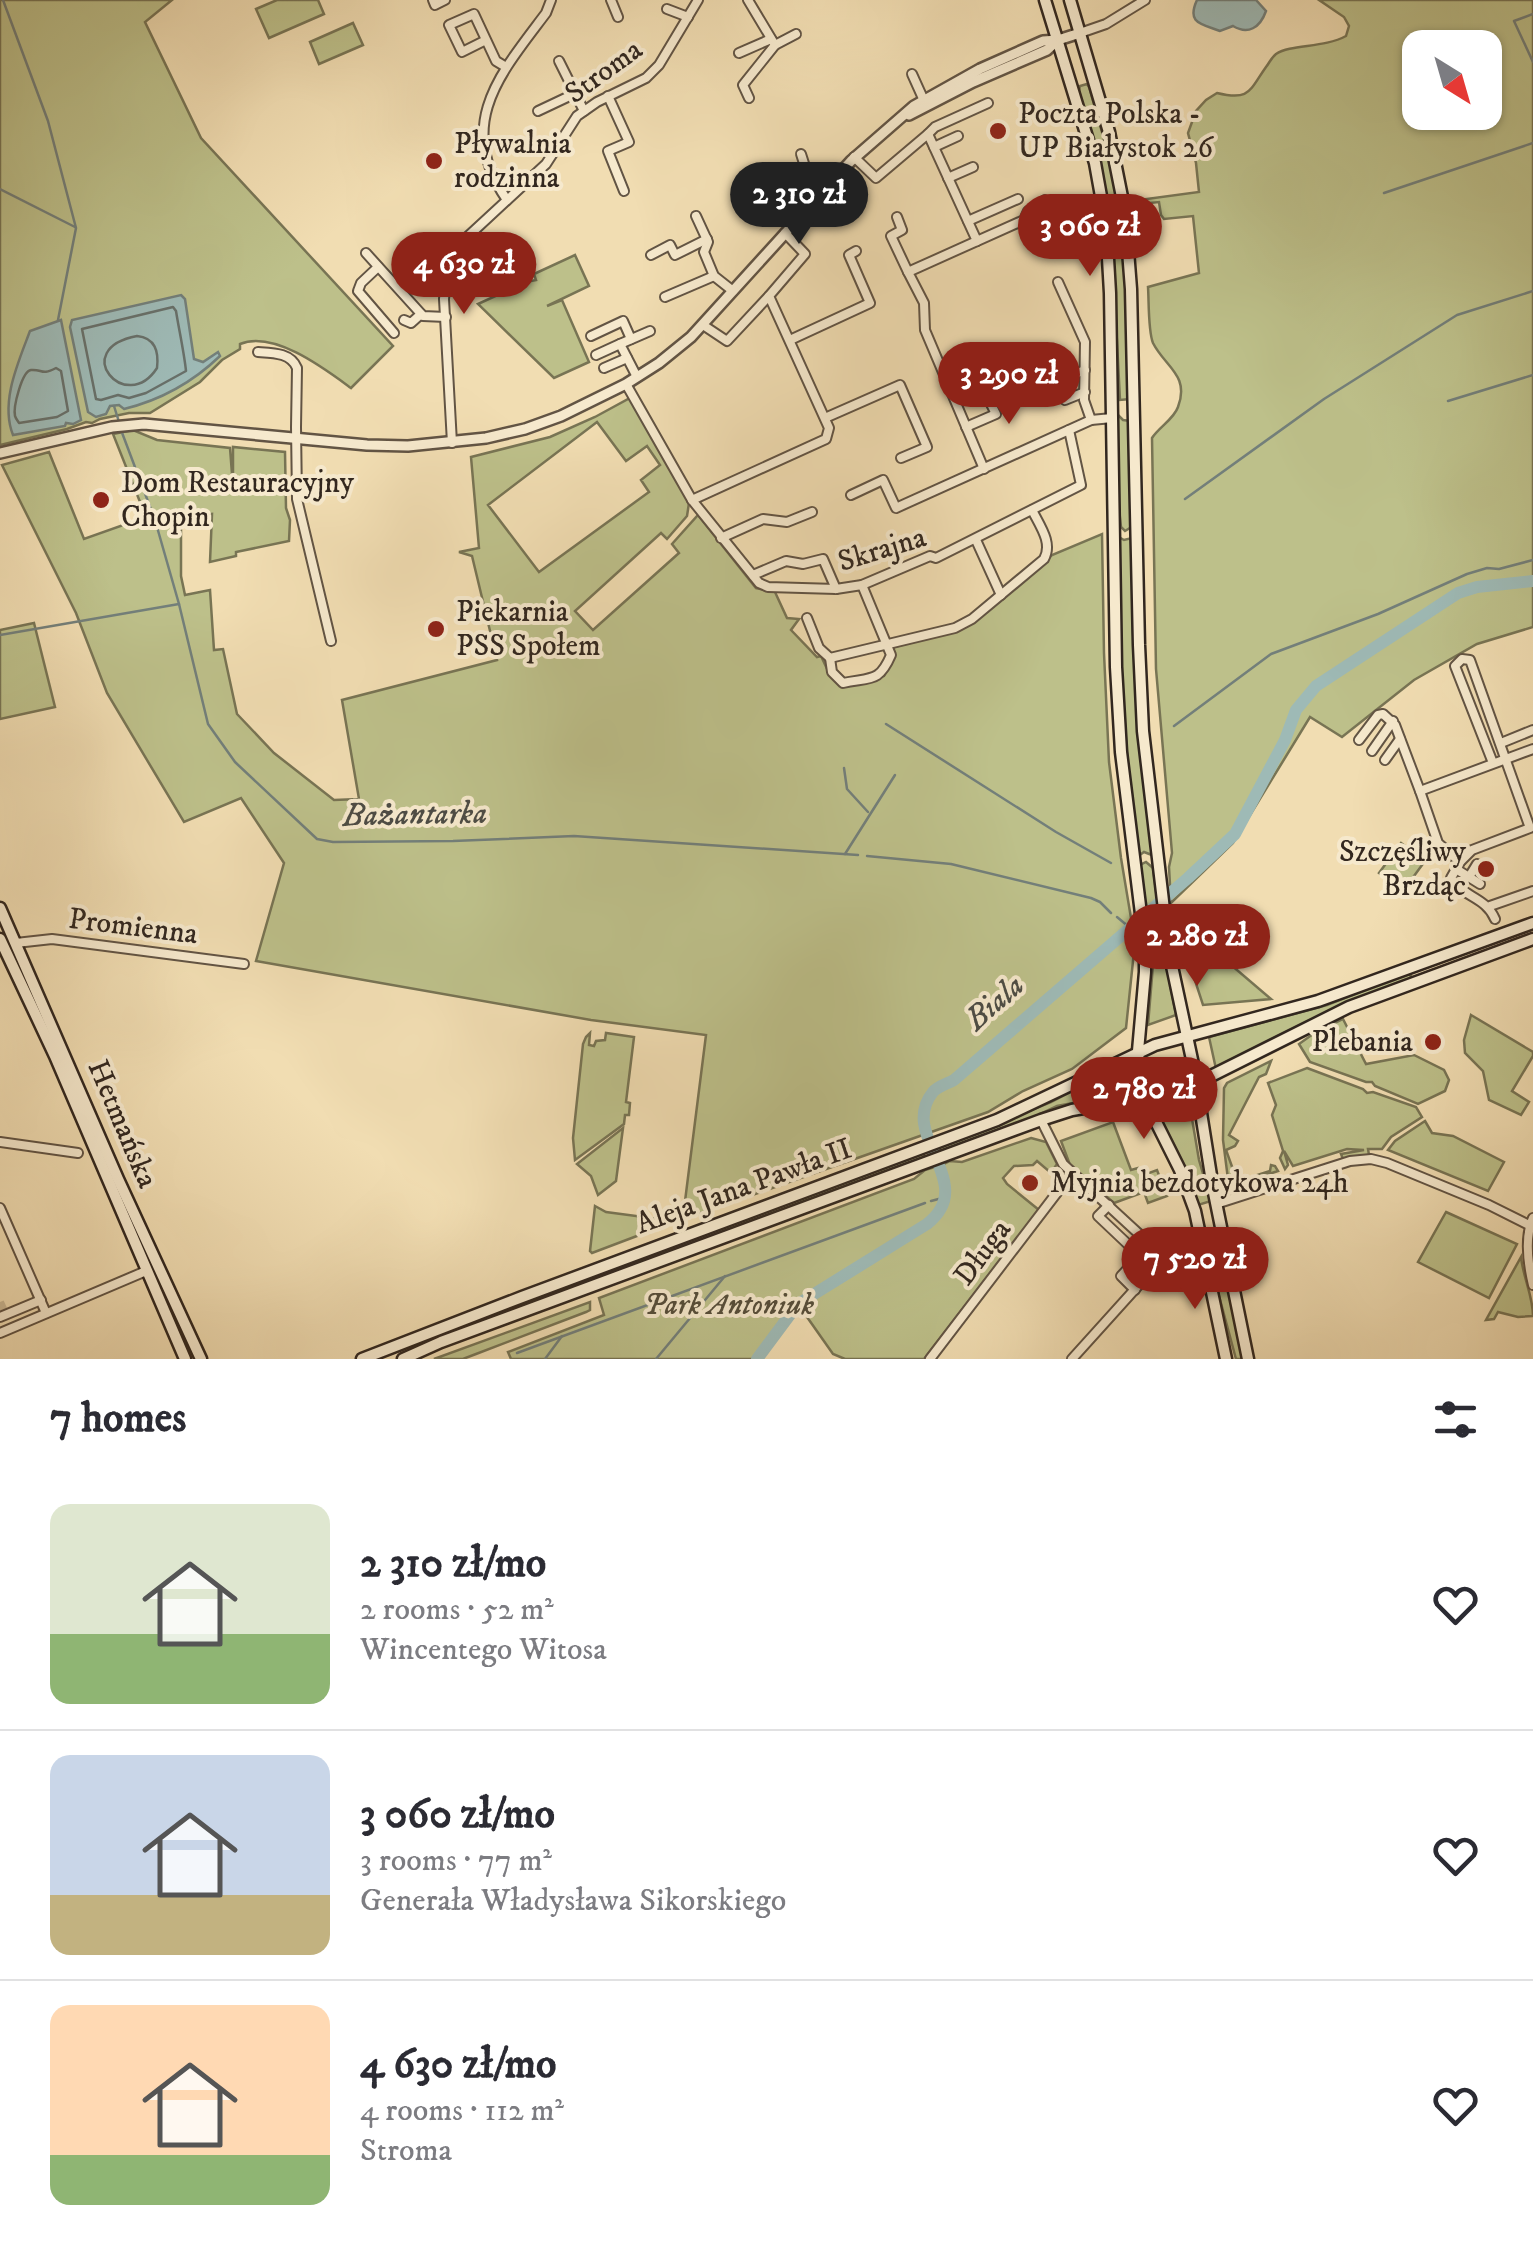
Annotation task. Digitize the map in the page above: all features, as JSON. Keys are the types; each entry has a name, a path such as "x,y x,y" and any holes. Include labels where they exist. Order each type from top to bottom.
{"main road":[{"path":"1046,0 1095,163 1106,224 1116,667 1121,752 1146,972 1138,1051 1146,1097 1188,1187 1195,1211 1226,1359"},
{"path":"1070,0 1113,148 1125,212 1131,289 1144,731 1169,952 1248,1359"},
{"path":"1073,88 1084,82 1096,88"},
{"path":"1106,224 1125,212"},
{"path":"1112,404 1124,417 1135,418"},
{"path":"1114,528 1128,535 1137,528"},
{"path":"1133,861 1144,857 1158,859"},
{"name":"Hetmańska","path":"0,908 55,1056 185,1359"},
{"path":"1186,1035 1318,1001 1533,923"},
{"path":"1196,1084 1349,1007 1533,938"},
{"path":"0,941 16,944"},
{"name":"Hetmańska","path":"0,941 24,976 200,1359"},
{"name":"Aleja Jana Pawła II","path":"362,1359 938,1142 1041,1100 1138,1051 1186,1035"},
{"name":"Aleja Jana Pawła II","path":"403,1359 1042,1120 1196,1084"},
{"path":"1195,1211 1216,1204"},
{"path":"1201,1243 1222,1236"},
{"path":"522,1297 529,1303 526,1310"}],"street":[{"path":"433,0 435,5 445,0"},
{"path":"506,200 490,166 484,132 486,110 490,94 551,0"},
{"path":"611,0 618,17"},
{"name":"Stroma","path":"452,443 446,278 454,256 464,240 546,164 584,110 653,72 698,0"},
{"path":"748,0 773,42"},
{"path":"0,453 126,425 391,446 452,443 502,435 546,422 626,384 675,351 703,326 854,157 902,118 924,103 1046,50 1058,40 1106,24 1146,0"},
{"path":"667,8 688,17"},
{"path":"486,40 462,52 449,25 474,14 496,60 506,67"},
{"path":"739,53 796,34"},
{"path":"749,98 744,85 773,42"},
{"path":"558,61 584,110"},
{"path":"912,74 924,103"},
{"path":"538,110 574,94"},
{"path":"608,96 629,142 608,151 624,191"},
{"path":"854,157 876,178 935,127 988,104"},
{"path":"928,134 977,241"},
{"path":"934,147 958,136"},
{"path":"801,154 808,176 824,190"},
{"path":"948,178 973,167"},
{"path":"769,198 808,176"},
{"path":"968,221 1018,199"},
{"path":"908,272 1024,220 1028,212 1045,200"},
{"path":"696,216 707,239 704,252 714,276 733,291"},
{"path":"897,217 902,230 890,236 924,303 924,330 984,468"},
{"path":"703,326 727,341 769,296 805,254 786,233"},
{"path":"651,254 670,245 675,255 707,239"},
{"path":"790,340 870,303 849,255 856,252"},
{"path":"366,254 426,318 446,317"},
{"path":"698,266 708,261"},
{"path":"378,267 358,291 394,333"},
{"path":"665,297 714,276"},
{"path":"1058,282 1083,333 1084,392 1091,420"},
{"path":"692,500 826,439 829,428 769,296"},
{"path":"404,320 411,323 422,314"},
{"path":"592,336 623,322 632,339"},
{"path":"596,355 650,331"},
{"path":"620,344 637,377"},
{"path":"258,352 288,357 296,364 297,499 331,642"},
{"path":"604,368 627,358"},
{"path":"1058,382 1085,370"},
{"path":"626,384 692,500 753,575 786,561 803,564 823,558 836,589"},
{"path":"825,418 900,385 927,447 901,458"},
{"path":"1065,400 1084,392"},
{"path":"966,427 996,414 988,398"},
{"path":"851,495 884,480 896,508 1091,420 1112,418"},
{"name":"Skrajna","path":"753,575 768,586 862,586 976,540 1081,486 1070,430"},
{"path":"830,658 955,628 972,619 1044,559 1047,541 1032,510"},
{"path":"721,538 763,519 787,522 812,512"},
{"path":"976,540 1001,594"},
{"path":"808,618 819,648 830,658 832,672 843,683 878,676 890,655 862,586"},
{"path":"1493,764 1455,666 1462,659 1470,660 1532,827 1472,850 1451,878 1490,906 1495,920"},
{"path":"1467,697 1481,692"},
{"path":"1359,740 1378,716 1383,714 1392,721 1438,844 1480,884"},
{"path":"1372,751 1392,721"},
{"path":"1501,743 1533,730"},
{"path":"1385,760 1400,739"},
{"path":"1420,790 1533,749"},
{"path":"1399,769 1408,758"},
{"path":"1469,877 1477,864"},
{"path":"1490,906 1533,891"},
{"name":"Promienna","path":"16,944 52,939 244,964"},
{"path":"1042,1120 1062,1164 1164,1257"},
{"path":"0,1142 78,1153"},
{"path":"1216,1204 1350,1161 1371,1159 1387,1163 1531,1222 1529,1267 1533,1285"},
{"name":"Długa","path":"930,1359 1072,1173"},
{"path":"1109,1204 1098,1216 1135,1251 1134,1262 1121,1276 1135,1290"},
{"path":"0,1208 46,1313"},
{"path":"1072,1359 1164,1257 1184,1246 1201,1243"},
{"path":"0,1333 146,1271"},
{"path":"4,1314 41,1300"}],"green space":[{"path":"0,0 172,0 145,22 201,138 393,346 351,388 283,347 268,342 240,344 240,349 200,382 150,413 100,419 0,445"},
{"path":"277,0 318,0 324,14 269,38 256,9"},
{"path":"1319,0 1533,0 1533,627 1477,644 1414,680 1342,737 1310,717 1233,843 1171,903 1172,853 1156,669 1152,438 1176,411 1181,387 1153,343 1148,287 1199,273 1193,216 1164,219 1159,202 1140,204 1139,200 1199,192 1188,133 1196,111 1206,100 1217,93 1243,95 1276,54 1346,36 1349,26 1344,17"},
{"path":"353,23 363,45 319,64 310,42"},
{"path":"1087,84 1116,181 1120,210 1109,214 1079,91 1080,86"},
{"path":"1116,222 1122,226 1130,399 1120,400 1111,226"},
{"path":"575,255 589,286 547,306 562,300 589,362 554,378 478,304 536,280 534,274"},
{"path":"630,398 689,503 687,516 667,539 661,533 575,611 593,630 679,553 672,544 698,515 756,588 775,592 787,618 799,619 791,630 817,657 821,656 842,687 884,676 894,647 955,631 973,622 1052,555 1102,534 1109,762 1135,942 1126,1028 1072,1069 988,1112 687,1218 684,1209 706,1035 591,1020 256,961 284,863 241,798 184,822 107,693 76,613 2,465 49,452 84,539 146,517 113,434 133,430 157,440 230,448 233,487 233,447 285,452 289,541 210,562 212,514 181,517 181,576 185,595 210,590 214,650 223,649 237,714 274,753 334,800 359,799 342,700 497,660 472,556 459,552 479,548 471,457 550,437","holes":["597,422 626,461 647,446 660,465 641,480 649,492 539,572 488,505"]},
{"path":"1117,414 1131,421 1133,526 1125,531 1121,527 1117,491"},
{"path":"1117,536 1124,540 1132,538 1139,730 1152,855 1144,852 1137,857 1123,697"},
{"path":"34,623 55,707 0,719 0,630"},
{"path":"1401,843 1425,861 1403,891 1379,873"},
{"path":"1146,862 1153,868 1176,1015 1148,1025 1153,965 1138,870"},
{"path":"1210,947 1271,999 1203,1005 1186,953"},
{"path":"1408,973 1410,979 1330,1011 1216,1069 1209,1037 1327,1005"},
{"path":"1471,1015 1533,1052 1512,1091 1529,1102 1521,1115 1489,1100 1483,1071 1465,1053 1464,1040"},
{"path":"1343,1019 1366,1064 1414,1055 1444,1070 1449,1080 1445,1091 1418,1104 1372,1082 1310,1062 1299,1044"},
{"path":"590,1033 589,1045 594,1046 596,1041 605,1040 606,1033 634,1037 626,1102 630,1103 629,1115 625,1115 624,1124 575,1160 573,1138 583,1044"},
{"path":"1271,1061 1229,1135 1238,1141 1226,1150 1235,1175 1245,1179 1270,1171 1271,1165 1278,1171 1229,1187 1223,1140 1224,1088"},
{"path":"1120,1066 1127,1093 1057,1106 942,1153 939,1147 1051,1102"},
{"path":"1307,1068 1367,1093 1416,1107 1422,1117 1391,1137 1382,1149 1368,1149 1369,1155 1343,1159 1341,1154 1364,1150 1347,1149 1293,1166 1284,1151 1288,1165 1285,1169 1272,1115 1276,1105 1268,1083"},
{"path":"1190,1107 1211,1201 1198,1205 1160,1118"},
{"path":"1425,1121 1432,1133 1453,1136 1504,1162 1488,1191 1388,1150"},
{"path":"1113,1122 1131,1170 1138,1168 1141,1176 1157,1170 1167,1196 1148,1203 1144,1192 1114,1203 1070,1165 1061,1141"},
{"path":"623,1128 616,1181 598,1195 591,1176 577,1164"},
{"path":"1031,1138 1046,1142 1057,1164 1051,1173 1037,1161 1033,1165 1014,1166 1003,1178 1039,1210 924,1359 845,1359 833,1354 800,1307 931,1226 948,1197 942,1165"},
{"path":"923,1152 925,1158 605,1278 602,1271"},
{"name":"Park Antoniuk","path":"938,1166 944,1194 933,1219 800,1301 756,1359 511,1359 508,1352 604,1315 599,1298 914,1179"},
{"path":"595,1206 606,1212 659,1219 658,1228 592,1253"},
{"path":"1446,1212 1517,1244 1489,1298 1418,1262"},
{"path":"1222,1252 1243,1359 1236,1359 1208,1255"},
{"path":"1521,1257 1533,1316 1498,1312 1494,1319 1486,1320"},
{"path":"590,1302 586,1312 463,1359 434,1359"}],"water":[{"path":"1197,0 1256,0 1266,11 1253,28 1233,26 1220,31 1195,19"},
{"path":"181,295 185,299 194,359 203,362 218,352 220,356 188,382 151,401 124,409 110,406 106,414 96,417 88,412 70,327 72,320"},
{"path":"61,320 81,420 13,435 10,396 30,331"}],"waterway":[{"name":"Bażantarka","path":"3,0 48,121 76,228 58,320"},
{"path":"1533,14 1514,21 1533,62"},
{"path":"1384,193 1533,143"},
{"path":"0,189 75,227"},
{"path":"1185,499 1324,399 1457,315 1533,291"},
{"path":"1448,401 1533,375"},
{"name":"Bażantarka","path":"114,406 119,422"},
{"name":"Bażantarka","path":"121,430 155,520 208,724 235,762 317,839 453,841 574,836 858,855"},
{"path":"1174,726 1271,654 1378,614 1467,574 1533,560"},
{"name":"Biala","path":"757,1359 798,1304 927,1224 941,1208 943,1176 924,1125 925,1109 933,1092 954,1080 1235,834 1285,740 1296,710 1316,686 1458,593 1533,581"},
{"path":"0,635 179,604"},
{"path":"886,724 1111,863"},
{"path":"844,768 847,789 868,812"},
{"path":"845,854 895,775"},
{"name":"Bażantarka","path":"867,856 951,864 1091,898 1111,913"},
{"name":"Bażantarka","path":"1117,917 1129,927"},
{"path":"931,1201 946,1197"},
{"path":"517,1353 925,1203"},
{"path":"656,1359 725,1276"},
{"path":"545,1359 562,1336"}],"tunnel":[{"path":"0,1302 4,1311"}],"place":[{"name":"Poczta Polska - UP Białystok 26","path":"998,131"},
{"name":"Pływalnia rodzinna","path":"434,161"},
{"name":"Dom Restauracyjny Chopin","path":"101,500"},
{"name":"Piekarnia PSS Społem","path":"436,629"},
{"name":"Szczęśliwy Brzdąc","path":"1486,869"},
{"name":"Plebania","path":"1433,1042"},
{"name":"Myjnia bezdotykowa 24h","path":"1030,1183"}]}
